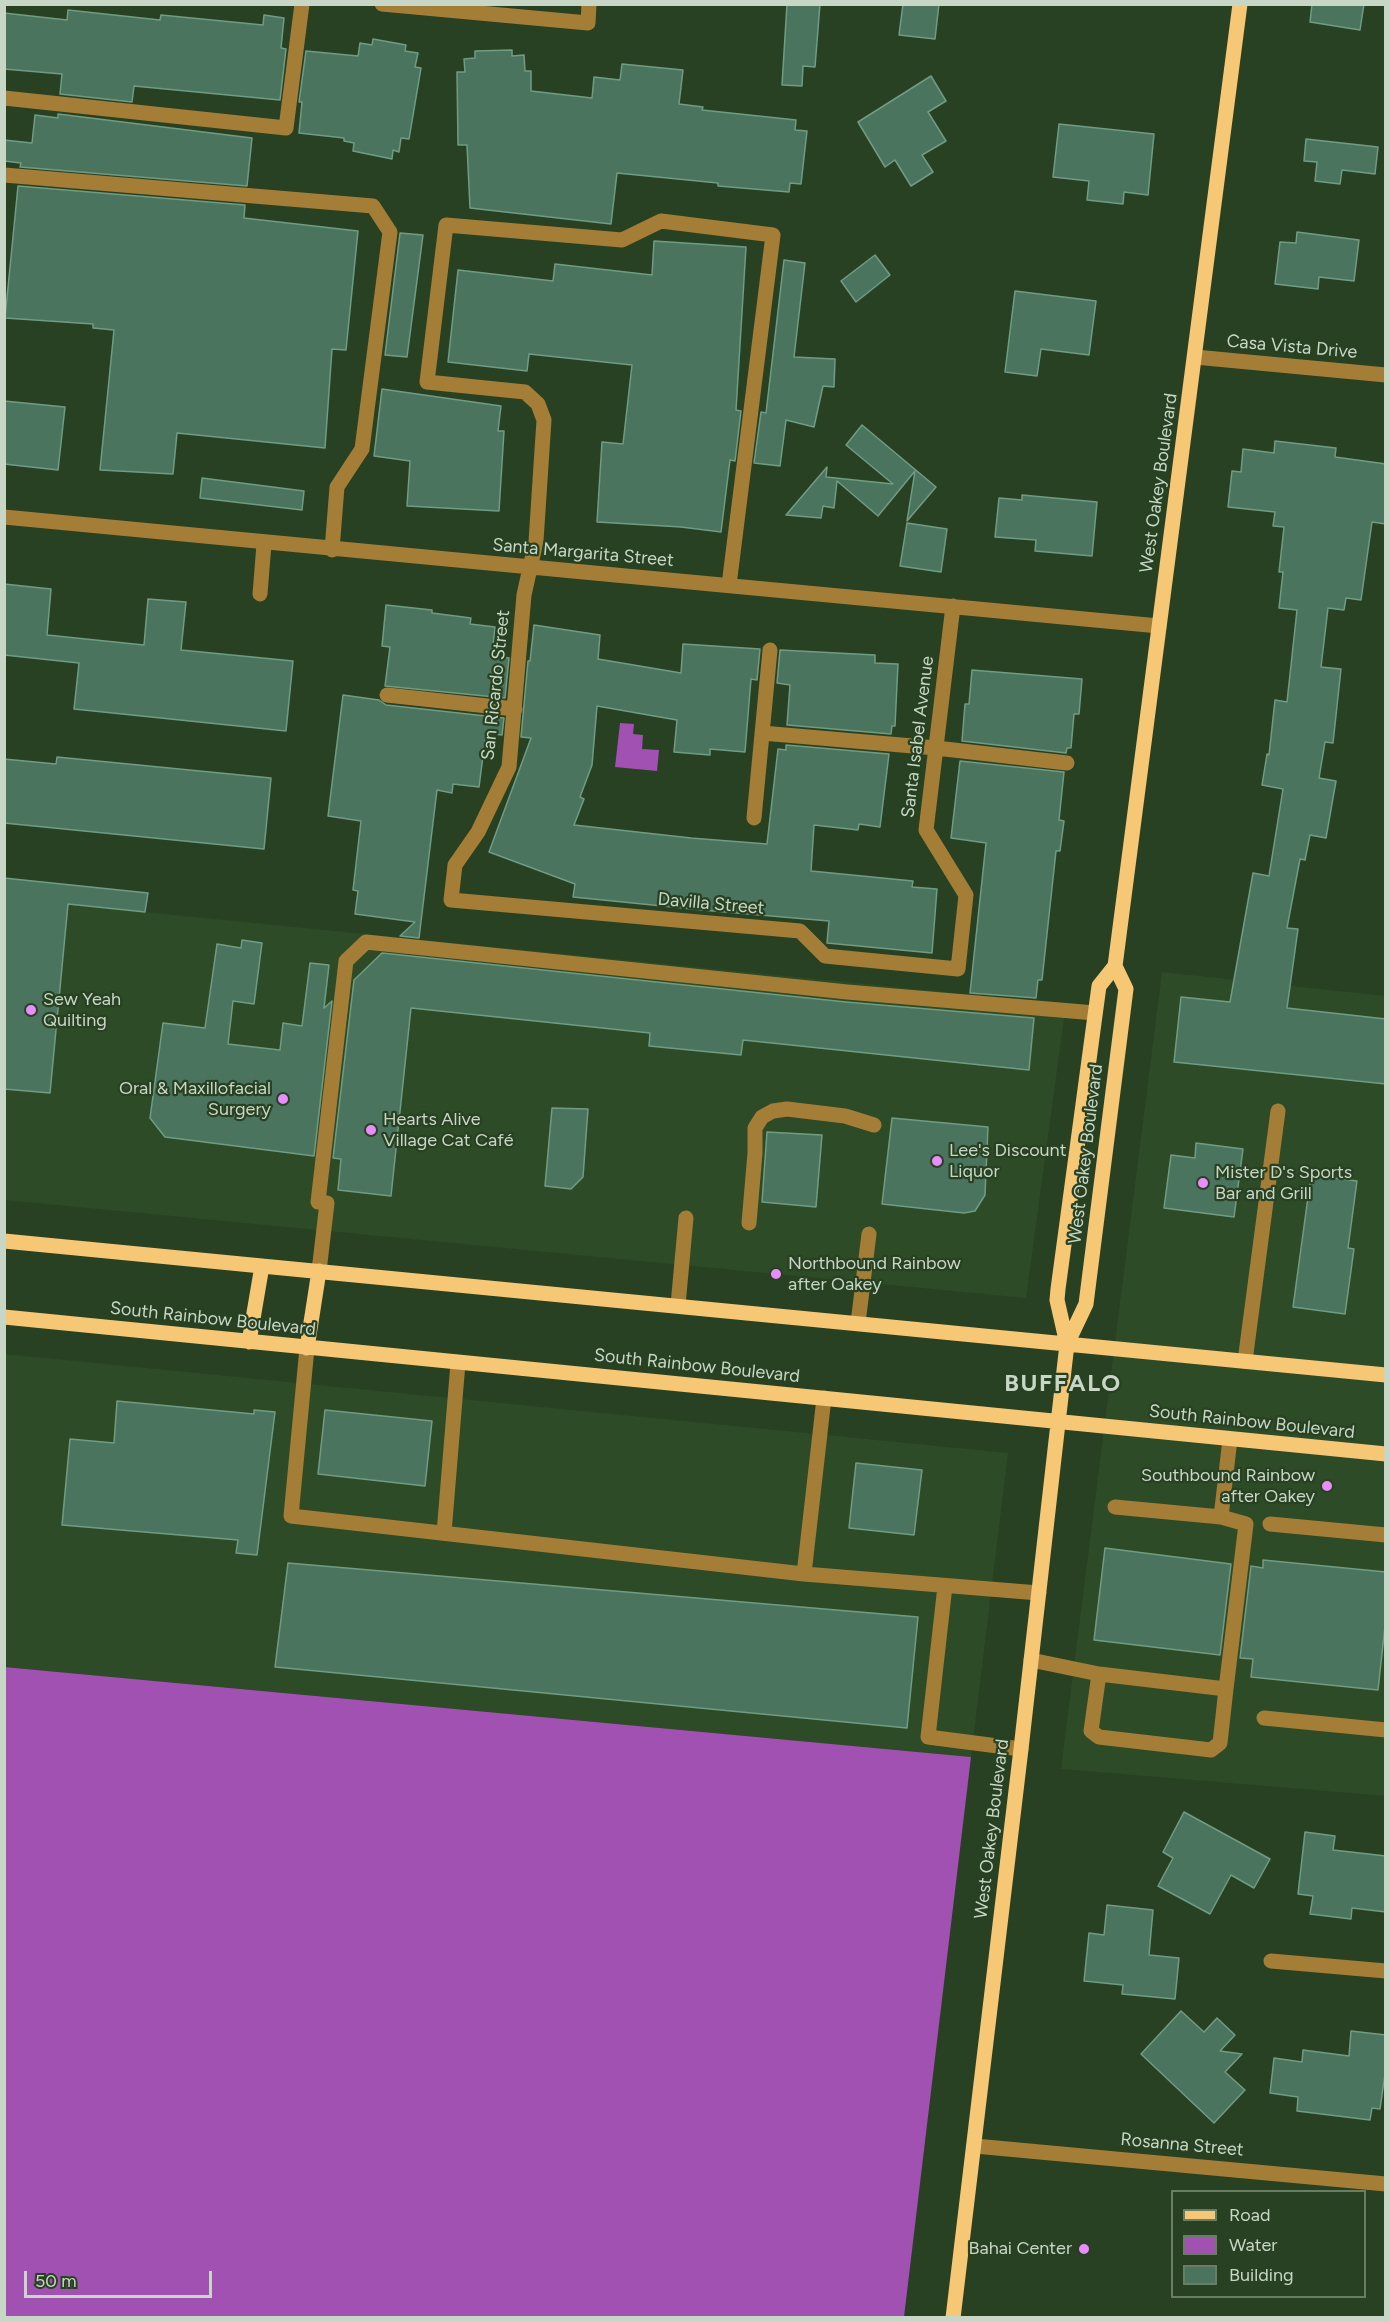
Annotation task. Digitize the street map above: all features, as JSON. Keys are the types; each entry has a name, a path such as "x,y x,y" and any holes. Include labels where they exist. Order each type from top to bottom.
{"main road":[{"name":"West Oakey Boulevard","path":"1067,1344 1057,1300 1099,986 1115,966 1240,4"},
{"name":"West Oakey Boulevard","path":"953,2318 975,2146 1067,1344 1086,1304 1126,989 1115,966"},
{"path":"4,1241 1386,1375"},
{"path":"249,1342 261,1266"},
{"path":"307,1348 319,1271"},
{"name":"South Rainbow Boulevard","path":"4,1317 1386,1454"}],"street":[{"path":"4,98 286,128 302,4"},
{"path":"382,4 588,23 589,4"},
{"path":"4,175 373,206 390,232 362,449 337,487 332,550"},
{"name":"San Ricardo Street","path":"451,900 455,866 478,832 509,767 524,595 536,541 544,420 538,404 525,392 427,382 446,225 622,240 661,221 773,235 729,585"},
{"name":"Casa Vista Drive","path":"1195,357 1386,375"},
{"name":"Santa Margarita Street","path":"4,517 264,544 1159,626"},
{"path":"260,594 264,544"},
{"name":"Santa Isabel Avenue","path":"954,606 926,831 966,895 958,969"},
{"path":"754,818 770,650"},
{"path":"387,695 515,709"},
{"path":"762,733 936,748 1067,763"},
{"name":"Davilla Street","path":"451,900 800,931 825,956 958,969"},
{"path":"319,1271 327,1203 318,1202 346,962 366,942 847,992 1095,1013"},
{"path":"749,1223 755,1153 754,1134 762,1117 773,1111 787,1109 845,1116 874,1125"},
{"path":"1245,1361 1278,1111"},
{"path":"678,1305 686,1218"},
{"path":"858,1323 869,1234"},
{"path":"307,1348 291,1516 804,1574 1039,1593"},
{"path":"444,1533 458,1362"},
{"path":"804,1574 824,1398"},
{"path":"1221,1516 1230,1439"},
{"path":"1099,1674 1092,1731 1099,1737 1210,1750 1220,1743 1246,1524 1221,1516 1115,1507"},
{"path":"1270,1524 1386,1535"},
{"path":"945,1586 928,1737 1021,1749"},
{"path":"1031,1660 1099,1674 1226,1689"},
{"path":"1264,1718 1386,1730"},
{"path":"1271,1961 1386,1971"},
{"name":"Rosanna Street","path":"975,2146 1386,2184"}],"shaded area":[{"path":"4,898 1066,1004 1026,1298 5,1200"},
{"path":"1162,972 1385,996 1385,1796 1061,1769"},
{"path":"4,1354 1008,1453 971,1757 5,1667"}],"water":[{"path":"620,723 634,724 633,734 643,735 642,749 659,750 657,771 615,767"},
{"path":"4,1667 971,1757 904,2317 5,2317"}],"building":[{"path":"787,4 820,4 815,67 803,66 802,86 782,85"},
{"path":"903,4 939,4 935,39 899,35"},
{"path":"1312,4 1364,4 1360,30 1310,22"},
{"path":"68,10 160,20 161,15 263,25 264,15 284,18 281,48 286,49 280,100 134,86 132,102 60,94 62,74 4,69 4,13 67,20"},
{"path":"373,39 406,45 405,51 418,53 415,67 421,68 409,139 401,138 399,152 393,150 392,159 353,151 354,143 344,141 344,138 299,133 302,102 299,102 306,51 358,56 360,43 372,45"},
{"path":"512,50 512,56 524,55 525,71 531,71 531,91 592,98 594,77 620,80 622,64 683,70 679,104 703,107 702,110 796,120 795,130 807,131 801,184 790,183 789,192 718,186 718,183 617,173 611,224 470,208 467,145 458,145 457,72 465,72 464,59 475,58 475,51"},
{"path":"931,76 946,101 928,112 946,141 922,155 933,172 911,186 895,160 885,167 858,122"},
{"path":"58,114 252,138 247,186 20,167 21,163 4,161 4,140 32,143 35,115 58,118"},
{"path":"1059,124 1154,134 1148,195 1124,192 1123,204 1087,200 1089,181 1053,177"},
{"path":"1306,139 1378,147 1375,174 1342,170 1340,184 1315,181 1317,162 1304,161"},
{"path":"18,186 245,205 244,218 358,231 346,350 332,349 325,448 177,433 173,474 100,470 114,330 93,328 93,324 5,318"},
{"path":"1297,232 1359,240 1354,281 1319,277 1318,289 1275,284 1280,242 1296,243"},
{"path":"400,233 423,235 407,357 385,355"},
{"path":"654,241 746,247 736,410 741,411 735,461 730,460 721,532 597,522 602,442 623,444 632,365 529,354 527,371 448,362 458,270 553,281 555,264 652,275"},
{"path":"875,255 890,275 856,302 841,281"},
{"path":"784,260 805,263 794,357 835,359 834,387 823,386 814,427 786,420 780,466 754,463 761,412 766,413"},
{"path":"1015,291 1096,301 1089,355 1041,349 1037,376 1005,372"},
{"path":"382,389 501,406 498,431 504,431 499,511 407,506 410,461 374,456"},
{"path":"4,401 65,407 58,470 4,464"},
{"path":"862,425 936,487 907,521 915,471 878,516 837,481 834,508 823,506 821,518 786,515 827,467 826,477 893,484 846,445"},
{"path":"1275,441 1336,448 1335,457 1386,464 1386,524 1372,522 1361,600 1346,598 1344,610 1328,608 1321,667 1341,669 1333,743 1325,742 1319,778 1336,781 1326,838 1310,835 1305,860 1300,859 1287,928 1298,929 1287,1008 1386,1019 1386,1084 1174,1062 1181,997 1230,1002 1253,873 1269,876 1283,789 1262,785 1267,754 1269,755 1275,700 1287,702 1297,610 1279,608 1283,572 1279,572 1284,527 1273,526 1275,512 1228,507 1232,471 1241,472 1243,449 1274,453"},
{"path":"202,478 304,491 302,510 200,498"},
{"path":"1022,495 1097,502 1092,556 1035,551 1036,540 995,537 999,498 1022,500"},
{"path":"907,523 947,529 941,572 900,566"},
{"path":"4,584 51,589 47,635 144,645 148,599 186,602 181,650 293,661 286,731 74,709 79,663 4,655"},
{"path":"386,605 432,610 432,613 471,618 470,624 495,627 492,655 509,658 505,698 385,686 390,647 382,646"},
{"path":"534,625 600,635 598,659 681,673 683,644 760,649 757,680 751,679 745,752 710,749 710,755 674,752 677,720 597,706 592,765 580,797 584,799 574,825 767,844 778,749 786,750 786,745 889,754 880,827 859,824 858,830 814,825 811,871 913,881 912,887 937,889 932,953 827,943 829,921 573,897 575,884 489,852 531,738 521,737 528,661 530,661"},
{"path":"780,650 875,655 875,663 898,664 895,726 892,726 891,734 787,725 790,685 777,683"},
{"path":"972,670 1082,679 1079,714 1074,714 1071,748 1067,748 1066,753 962,741 965,704 969,704"},
{"path":"343,695 379,700 386,705 504,718 502,735 486,733 479,787 453,784 452,793 437,790 419,938 400,936 415,922 355,914 358,891 353,890 361,821 328,816"},
{"path":"57,757 271,778 264,849 4,823 4,759 56,764"},
{"path":"960,761 1064,772 1059,820 1064,821 1060,851 1056,851 1042,980 1038,980 1036,998 970,993 986,843 951,838"},
{"name":"Sew Yeah Quilting","path":"4,878 148,893 145,912 68,904 50,1093 4,1089"},
{"path":"242,940 262,943 254,1004 233,1001 228,1044 280,1050 283,1023 302,1026 310,963 329,965 324,1008 332,1001 314,1156 165,1137 150,1118 163,1023 205,1028 217,944 241,948"},
{"name":"Hearts Alive Village Cat Café","path":"382,953 846,1002 1034,1018 1029,1070 743,1040 741,1055 649,1046 650,1033 411,1008 391,1196 338,1190 341,1159 333,1158 354,980"},
{"path":"552,1108 588,1109 583,1177 571,1189 545,1186"},
{"name":"Lee's Discount Liquor","path":"892,1118 988,1127 985,1195 975,1211 964,1213 882,1204"},
{"path":"767,1132 822,1135 816,1207 762,1202"},
{"name":"Mister D's Sports Bar and Grill","path":"1196,1143 1243,1149 1234,1217 1164,1208 1171,1155 1195,1158"},
{"path":"1311,1175 1357,1181 1348,1248 1354,1249 1345,1314 1293,1307"},
{"path":"117,1401 254,1414 254,1410 275,1412 257,1555 236,1553 238,1540 62,1525 70,1439 114,1443"},
{"path":"325,1410 432,1421 425,1486 318,1474"},
{"path":"856,1463 922,1470 914,1535 849,1528"},
{"path":"1105,1548 1231,1564 1220,1655 1094,1640"},
{"path":"1263,1560 1386,1572 1386,1617 1378,1690 1251,1677 1253,1659 1240,1658 1251,1566 1263,1568"},
{"path":"288,1563 918,1617 907,1728 275,1667"},
{"path":"1184,1812 1270,1859 1254,1888 1231,1875 1210,1914 1158,1886 1173,1858 1163,1852"},
{"path":"1305,1832 1335,1836 1333,1850 1386,1856 1386,1912 1352,1908 1351,1919 1310,1914 1313,1896 1298,1894"},
{"path":"1107,1905 1153,1910 1149,1955 1179,1958 1175,1999 1122,1994 1123,1985 1084,1981 1089,1933 1104,1935"},
{"path":"1181,2011 1204,2032 1217,2018 1235,2035 1220,2051 1242,2054 1225,2072 1245,2090 1214,2123 1141,2054"},
{"path":"1351,2031 1386,2035 1386,2067 1380,2109 1372,2108 1370,2120 1297,2111 1298,2097 1270,2093 1274,2058 1302,2062 1303,2050 1349,2056"}],"place":[{"name":"Sew Yeah Quilting","path":"31,1010"},
{"name":"Oral & Maxillofacial Surgery","path":"283,1099"},
{"name":"Hearts Alive Village Cat Café","path":"371,1130"},
{"name":"Lee's Discount Liquor","path":"937,1161"},
{"name":"Mister D's Sports Bar and Grill","path":"1203,1183"},
{"name":"Northbound Rainbow after Oakey","path":"776,1274"},
{"name":"Southbound Rainbow after Oakey","path":"1327,1486"},
{"name":"Bahai Center","path":"1084,2249"}],"district":[{"name":"BUFFALO","path":"1063,1384"}]}
